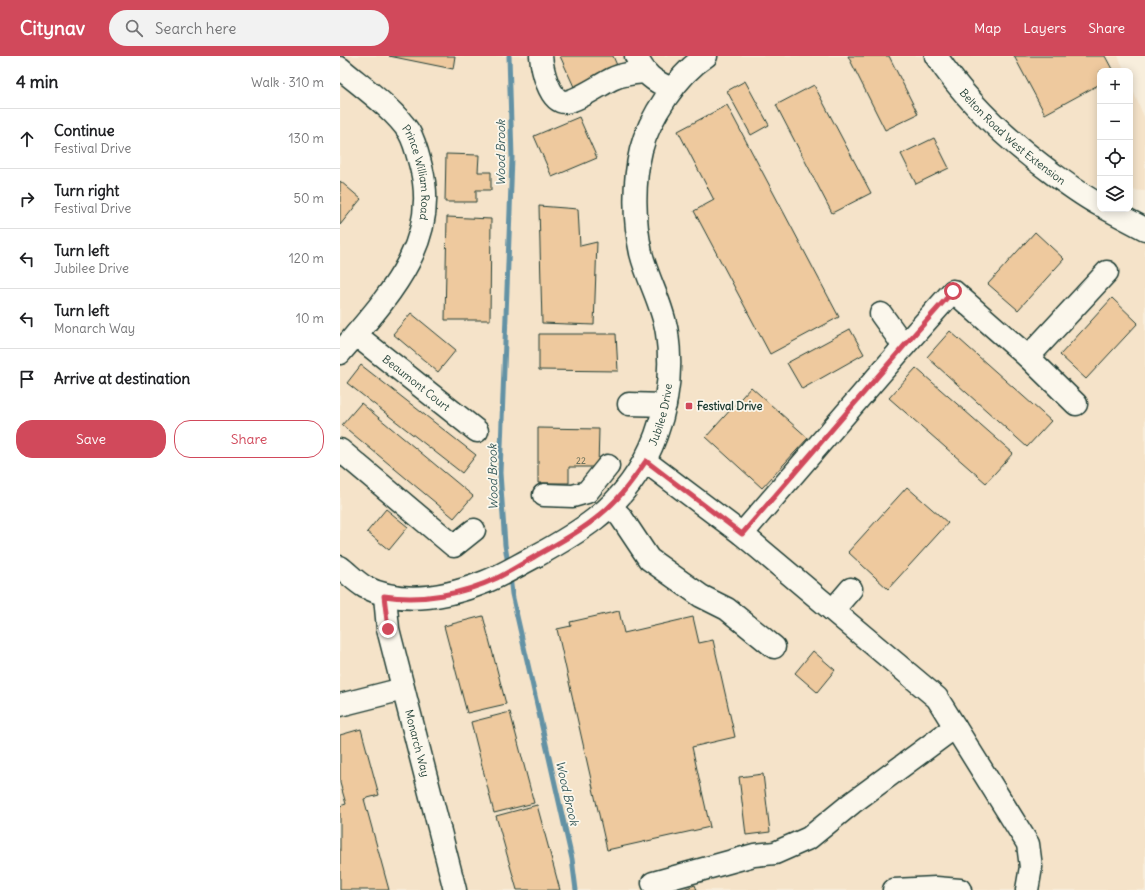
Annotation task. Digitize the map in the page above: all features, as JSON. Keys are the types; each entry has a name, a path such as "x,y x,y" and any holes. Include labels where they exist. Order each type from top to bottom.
{"street":[{"path":"541,56 548,87 555,98 564,102 574,99 613,78 631,74 640,64 655,82 672,89"},
{"name":"Jubilee Drive","path":"340,567 363,586 384,596 413,598 464,590 497,578 567,539 608,508 629,484 646,461 662,419 668,372 667,333 657,296 647,273 641,252 636,211 638,171 641,150 647,133 666,97 684,75 706,56"},
{"name":"Belton Road West Extension","path":"936,56 970,100 995,127 1026,154 1065,183 1097,203"},
{"name":"Prince William Road","path":"340,68 392,112 409,132 421,169 425,195 424,216 420,236 412,257 402,276 340,353"},
{"path":"1113,212 1145,229"},
{"path":"1028,357 1107,272"},
{"path":"742,534 953,291 1028,357 1076,404"},
{"path":"881,314 904,346"},
{"name":"Beaumont Court","path":"356,334 477,431"},
{"path":"629,404 664,405"},
{"path":"340,450 454,546 474,530"},
{"path":"646,461 742,534 937,698 1028,844 1031,867 1027,890"},
{"path":"544,495 573,496 587,492 608,466"},
{"path":"587,492 621,518 649,559 701,596 727,609 774,647"},
{"path":"833,610 851,588"},
{"name":"Monarch Way","path":"384,596 388,629 455,890"},
{"path":"340,705 403,689"},
{"path":"653,883 754,855 775,852 809,838 852,803 955,727"},
{"path":"894,890 936,888 960,890"}],"shaded area":[{"path":"340,56 1118,56 1124,68 1097,68 1097,186 1066,183 1097,201 1097,212 1116,212 1145,229 1145,890 340,890"},
{"path":"1133,91 1145,119 1145,191 1133,190"}],"building":[{"path":"389,56 455,56 453,69"},
{"path":"560,56 613,56 619,70 575,89"},
{"path":"848,56 889,56 918,114 885,130"},
{"path":"1014,56 1105,56 1111,68 1097,68 1097,86 1045,114"},
{"path":"745,81 769,125 751,135 727,91"},
{"path":"814,85 871,193 832,213 776,105"},
{"path":"727,105 839,317 770,354 694,211 714,200 678,131"},
{"path":"579,117 597,158 552,177 534,136"},
{"path":"934,138 949,168 916,184 901,154"},
{"path":"446,154 479,155 478,172 491,172 491,190 476,190 476,202 445,202"},
{"path":"340,181 361,199 340,225"},
{"path":"539,206 578,209 580,246 597,242 594,325 542,323"},
{"path":"447,217 491,219 490,320 445,320"},
{"path":"1035,232 1064,259 1018,310 988,284"},
{"path":"1112,298 1138,323 1086,379 1060,355"},
{"path":"411,313 456,350 438,372 393,334"},
{"path":"850,329 864,354 802,389 787,363"},
{"path":"950,331 1051,421 1027,447 927,357"},
{"path":"539,334 616,334 618,371 539,370"},
{"path":"361,365 476,455 462,473 347,383"},
{"path":"916,368 1013,453 986,483 889,398"},
{"path":"751,387 808,438 762,488 706,437"},
{"path":"361,403 473,496 454,518 342,425"},
{"path":"538,428 599,429 598,467 569,467 569,483 538,483"},
{"path":"907,487 948,523 888,589 848,552"},
{"path":"386,509 408,527 389,550 367,532"},
{"path":"619,611 624,633 693,617 699,643 713,640 735,737 692,747 710,827 607,850 557,629 571,626 570,622"},
{"path":"483,616 506,704 467,713 444,626"},
{"path":"813,651 835,670 817,692 795,673"},
{"path":"510,712 534,803 494,813 471,722"},
{"path":"361,729 379,795 364,799 389,890 340,890 340,806 346,804 340,783 340,735"},
{"path":"763,774 770,832 746,835 739,777"},
{"path":"537,805 560,890 517,890 496,816"},
{"path":"695,885 697,890 681,890"}],"waterway":[{"name":"Wood Brook","path":"508,564 505,545 500,473 512,158 509,56"},
{"name":"Wood Brook","path":"510,576 512,594 572,859 576,890"}],"place":[{"name":"Festival Drive","path":"689,406"}],"route":[{"path":"388,629 384,596 418,598 446,594 464,590 497,578 567,539 596,518 614,502 646,461 742,534 953,291"}]}
